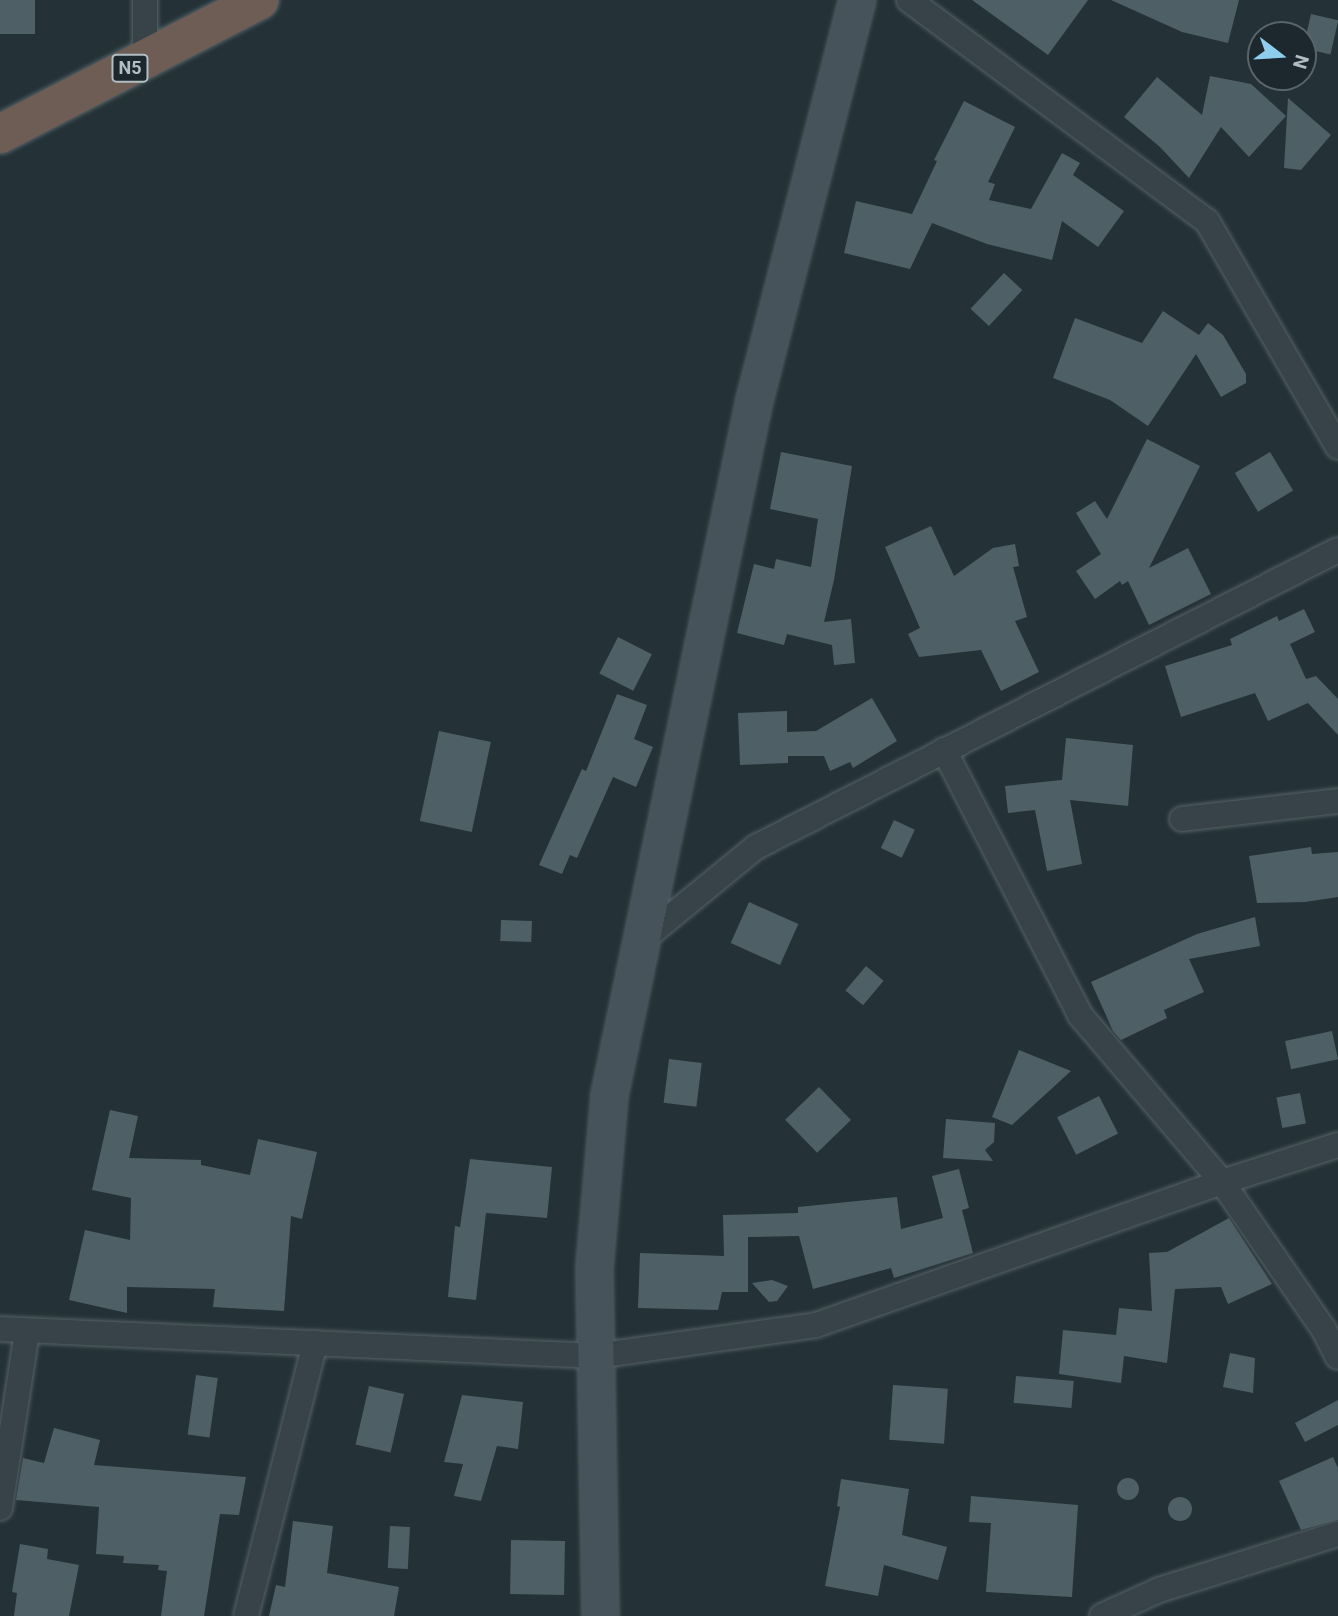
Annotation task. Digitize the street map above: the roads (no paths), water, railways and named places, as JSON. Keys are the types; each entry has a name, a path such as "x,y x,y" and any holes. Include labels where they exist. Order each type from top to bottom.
{"highway":[{"name":"N5","path":"0,134 260,0"}],"street":[{"path":"145,0 145,60"},
{"path":"600,1616 594,1267 609,1095 754,400 857,0"},
{"path":"909,0 1207,221 1338,447"},
{"path":"641,941 756,847 1338,550"},
{"path":"944,750 1080,1015 1222,1182 1324,1330 1338,1357"},
{"path":"1182,819 1338,801"},
{"path":"0,1329 596,1356 816,1325 1222,1182 1338,1145"},
{"path":"0,1508 27,1331"},
{"path":"246,1616 315,1343"},
{"path":"1102,1616 1159,1590 1338,1534"}]}
